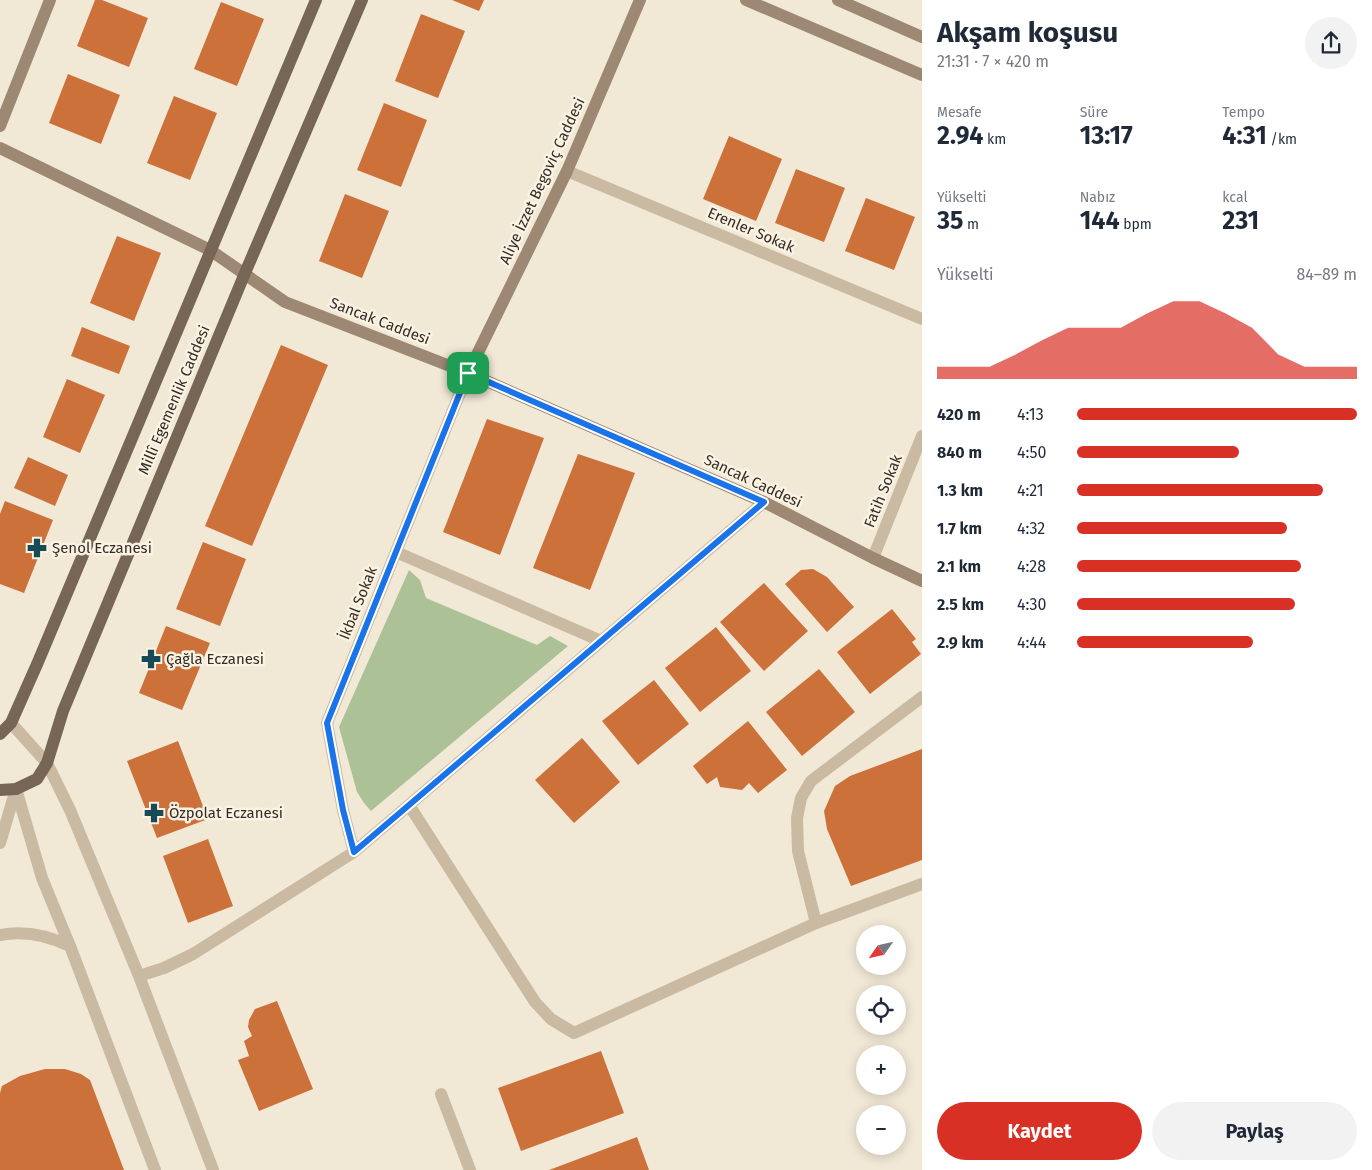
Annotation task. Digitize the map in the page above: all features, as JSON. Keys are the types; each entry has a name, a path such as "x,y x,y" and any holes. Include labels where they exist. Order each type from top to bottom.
{"main road":[{"name":"Millî Egemenlik Caddesi","path":"0,734 11,723 38,662 316,0"},
{"name":"Millî Egemenlik Caddesi","path":"0,790 16,789 37,779 47,763 62,711 245,273 362,0"}],"street":[{"path":"0,126 50,0"},
{"name":"Aliye İzzet Begoviç Caddesi","path":"468,373 567,172 640,0"},
{"path":"746,0 922,75"},
{"path":"838,0 922,37"},
{"name":"Sancak Caddesi","path":"0,148 210,250 285,302 468,373 764,502 922,581"},
{"name":"Erenler Sokak","path":"567,172 922,320"},
{"name":"İkbal Sokak","path":"354,852 343,810 327,723 468,373"},
{"name":"Fatih Sokak","path":"874,558 922,436"},
{"path":"140,976 164,968 193,954 354,852 764,502"},
{"path":"396,552 601,641"},
{"path":"816,923 798,851 797,818 801,798 811,781 922,697"},
{"path":"11,723 47,763 70,810 140,976 213,1170"},
{"path":"0,843 16,789"},
{"path":"16,789 42,878 70,946 155,1170"},
{"path":"409,805 535,1002 551,1019 574,1033 816,923 922,884"},
{"path":"0,935 24,932 40,934 70,946"},
{"path":"441,1094 470,1170"}],"green space":[{"path":"409,570 420,580 426,598 537,645 550,636 568,646 371,811 357,792 339,727"}],"building":[{"path":"95,0 102,0 148,18 129,67 77,46"},
{"path":"452,0 484,0 479,11"},
{"path":"221,2 264,19 237,86 194,69"},
{"path":"421,14 465,31 438,98 395,81"},
{"path":"68,74 120,95 101,144 49,123"},
{"path":"174,96 217,113 190,180 147,163"},
{"path":"384,103 427,120 401,187 357,170"},
{"path":"729,136 782,159 756,221 703,199"},
{"path":"796,169 845,188 824,242 775,223"},
{"path":"345,194 389,211 362,278 319,261"},
{"path":"866,198 915,217 894,270 845,251"},
{"path":"117,236 161,253 134,321 90,303"},
{"path":"82,327 130,346 119,374 71,356"},
{"path":"281,345 328,365 252,546 205,526"},
{"path":"67,379 105,395 80,453 43,437"},
{"path":"487,419 544,438 500,555 443,532"},
{"path":"578,454 635,473 590,590 533,568"},
{"path":"28,457 68,475 55,506 14,488"},
{"path":"5,501 53,520 24,593 0,584 0,514"},
{"path":"203,542 246,559 220,626 176,609"},
{"path":"813,569 827,577 854,607 827,632 785,584 801,570"},
{"path":"764,583 808,631 764,671 720,622"},
{"path":"892,609 916,639 912,642 921,654 870,694 837,652"},
{"path":"166,626 210,643 182,710 139,693"},
{"path":"716,627 751,671 700,712 665,668"},
{"path":"819,669 855,712 802,756 766,712"},
{"path":"654,680 689,724 638,765 602,721"},
{"path":"748,721 787,770 758,793 749,783 742,790 720,787 717,777 707,784 693,766"},
{"path":"582,738 620,782 574,823 535,780"},
{"path":"178,741 208,819 157,838 127,761"},
{"path":"922,749 922,860 851,886 827,829 824,811 835,786 850,776"},
{"path":"208,839 233,906 188,923 163,856"},
{"path":"277,1001 313,1089 259,1111 238,1060 249,1056 244,1041 252,1036 248,1027 249,1020 255,1009"},
{"path":"601,1051 624,1113 521,1151 498,1088"},
{"path":"45,1069 65,1069 81,1074 90,1080 124,1170 0,1170 0,1093 2,1086 20,1076"},
{"path":"637,1137 649,1170 549,1170"}],"place":[{"name":"Şenol Eczanesi","path":"37,548"},
{"name":"Çağla Eczanesi","path":"151,659"},
{"name":"Özpolat Eczanesi","path":"154,813"}],"route":[{"path":"468,373 764,502 354,852 343,810 327,723 468,373"}]}
